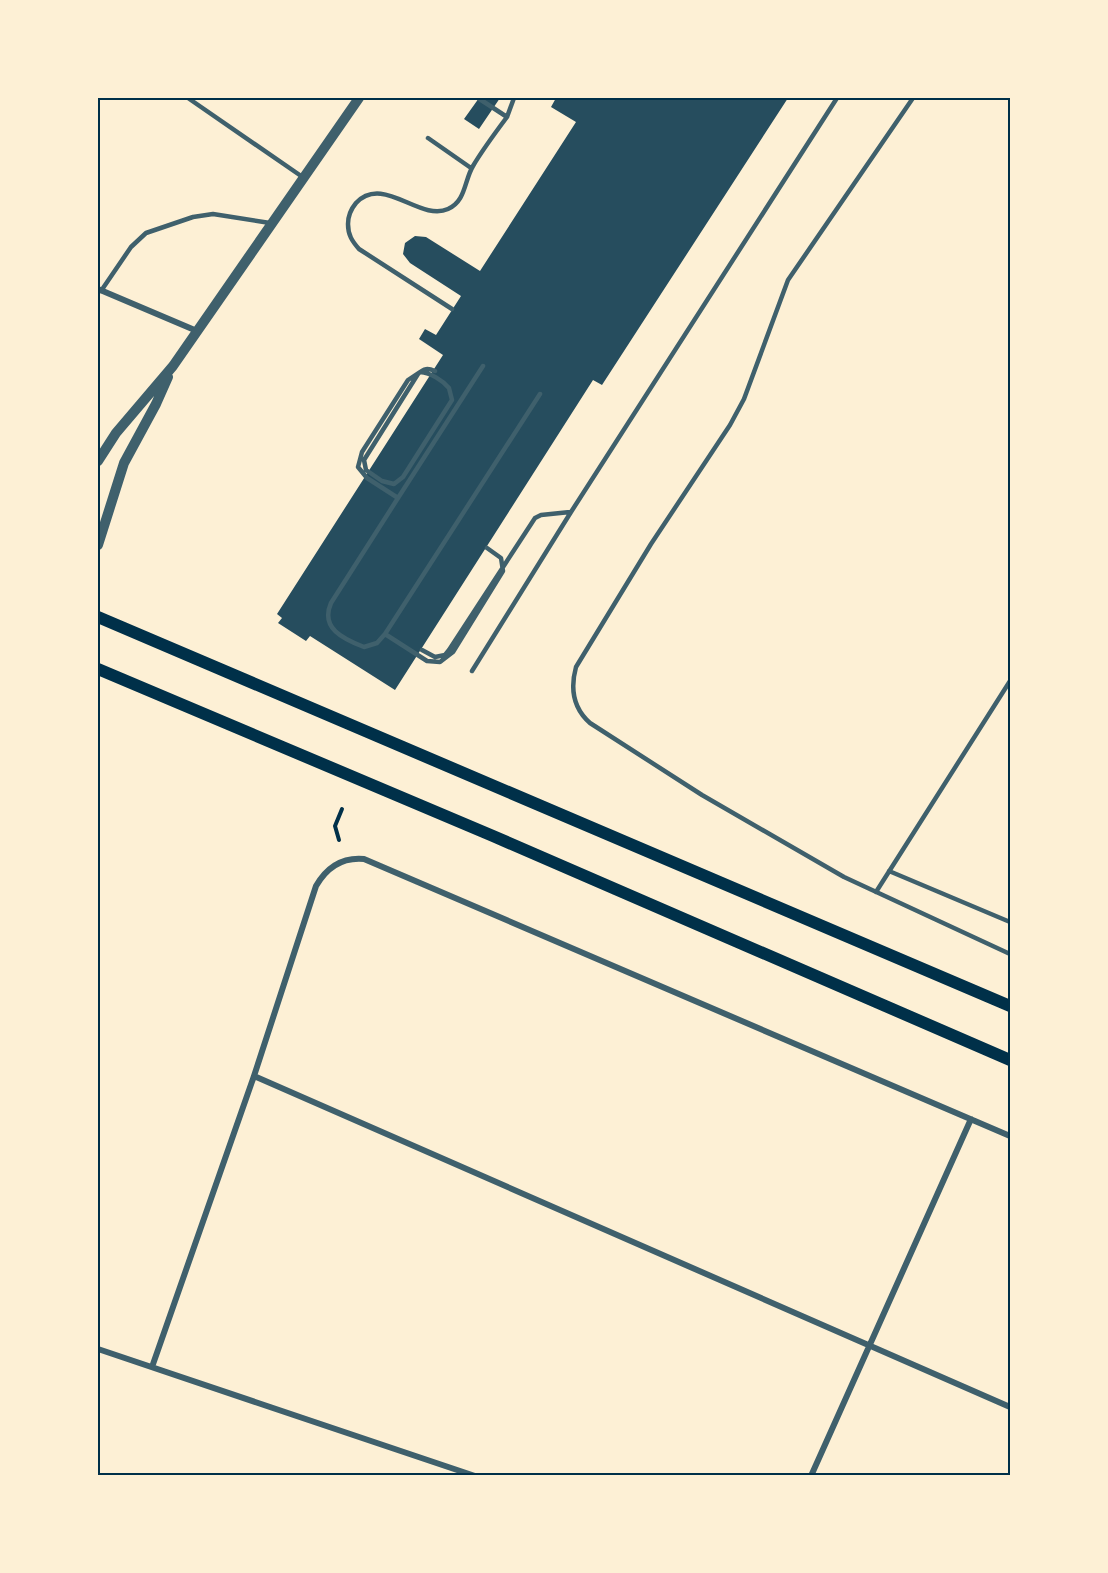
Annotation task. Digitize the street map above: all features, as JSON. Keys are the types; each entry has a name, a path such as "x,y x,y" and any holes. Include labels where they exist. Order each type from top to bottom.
{"main road":[{"path":"98,617 1011,1006"},
{"path":"98,669 482,831 1011,1060"}],"street":[{"path":"98,461 116,433 173,366 359,98"},
{"path":"99,290 197,331"},
{"path":"98,545 124,463 156,404 173,366"},
{"path":"152,1367 254,1076 316,886 328,869 354,858 364,858 1011,1136"},
{"path":"254,1076 1011,1407"},
{"path":"811,1476 971,1119"},
{"path":"98,1349 475,1476"}],"lane":[{"path":"188,98 304,178"},
{"path":"478,98 507,117"},
{"path":"452,309 359,249 349,234 351,211 359,200 373,194 388,195 431,210 447,210 454,205 464,191 471,168 507,117 514,98"},
{"path":"472,670 570,512 837,98"},
{"path":"913,98 788,280 776,307 744,399 730,425 651,544 576,667 573,696 581,714 590,723 702,795 844,877 1011,954"},
{"path":"428,138 471,168"},
{"path":"99,290 131,247 146,233 193,217 213,214 271,224"},
{"path":"483,366 327,612 327,619 331,627 357,645 371,647 377,644 540,394"},
{"path":"368,476 388,483 394,483 403,477 452,400 450,388 429,369 423,370 414,380 366,454 364,465 368,476 398,498"},
{"path":"385,633 420,653 435,657 445,655 535,518 541,515 570,512"},
{"path":"420,653 427,661 440,662 453,652 503,571 501,558 487,548"},
{"path":"876,892 1011,681"},
{"path":"889,871 1011,922"}],"path":[{"path":"339,840 335,826 342,809"}],"building":[{"path":"479,98 500,98 479,129 464,119"},
{"path":"556,98 788,98 602,385 593,380 395,690 310,636 306,641 278,623 282,618 277,614 443,355 419,339 425,329 436,335 461,296 410,263 403,254 405,243 415,236 426,237 480,271 576,122 551,107"}]}
